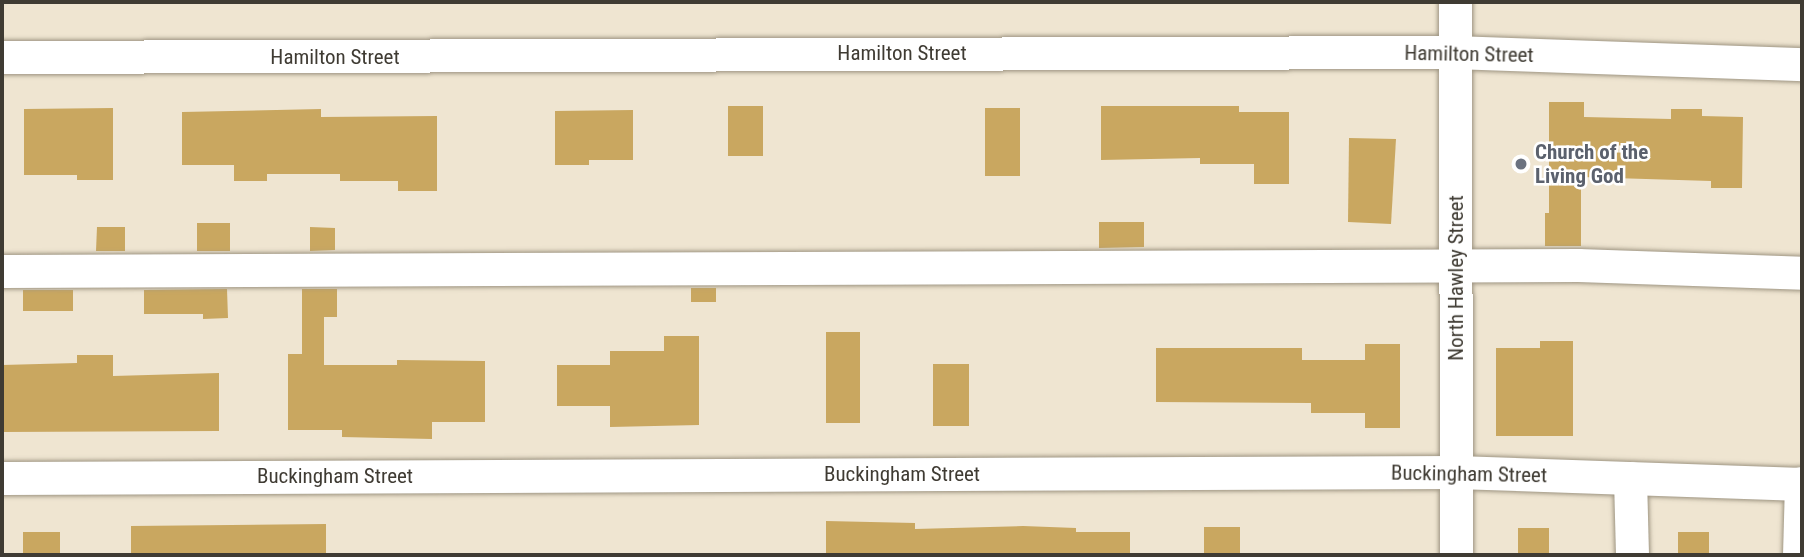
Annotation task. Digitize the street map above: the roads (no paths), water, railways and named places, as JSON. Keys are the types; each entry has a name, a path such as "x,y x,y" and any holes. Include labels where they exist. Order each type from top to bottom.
{"street":[{"name":"North Hawley Street","path":"1455,2 1456,555"},
{"name":"Hamilton Street","path":"2,57 1455,52 1802,64"},
{"path":"2,271 1578,265 1802,273"},
{"name":"Buckingham Street","path":"2,478 1456,472 1801,484"},
{"path":"1630,478 1632,555"},
{"path":"1799,555 1801,484"}],"place":[{"name":"Church of the Living God","path":"1521,164"}]}
